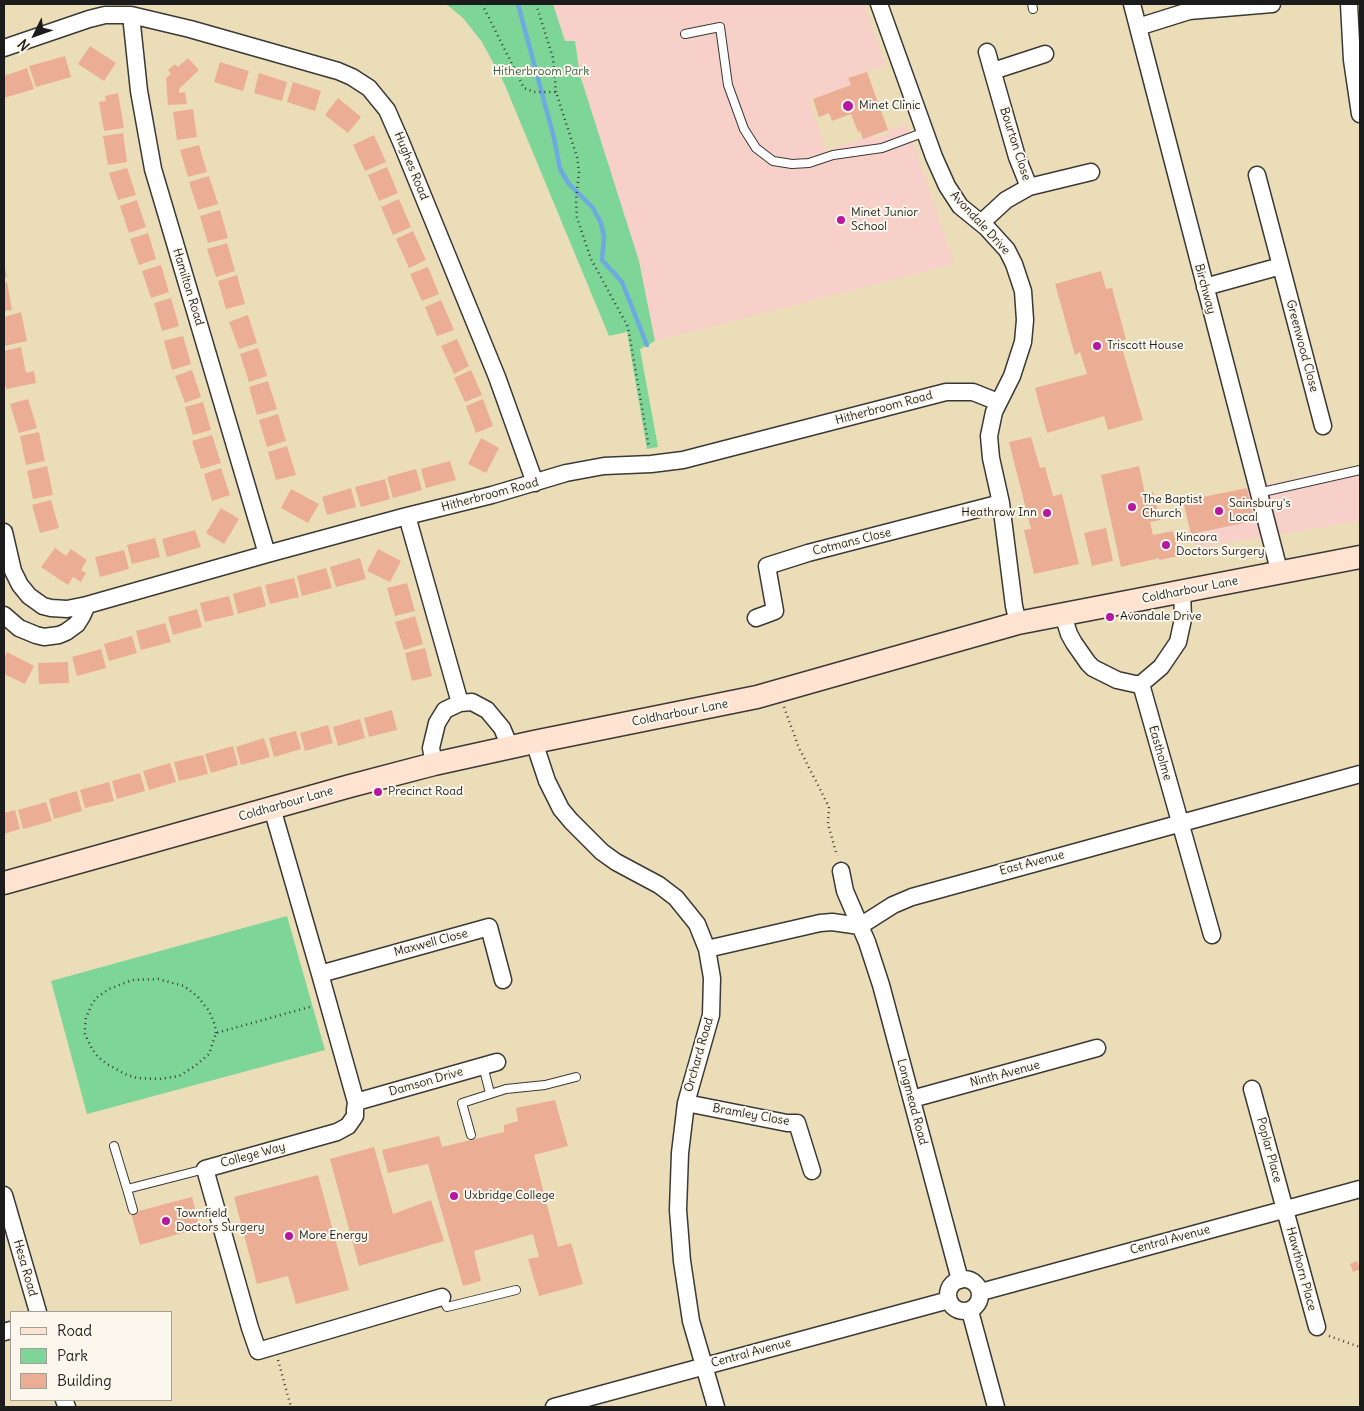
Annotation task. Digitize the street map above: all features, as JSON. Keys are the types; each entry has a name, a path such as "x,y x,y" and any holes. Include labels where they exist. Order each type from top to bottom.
{"street":[{"name":"Avondale Drive","path":"879,4 941,175 951,193 966,212 997,238 1011,256 1025,300 1025,330 1020,354 1012,376 991,419 990,447 1001,503 1014,606 1018,623"},
{"name":"Birchway","path":"1132,4 1280,574"},
{"path":"1138,27 1188,11 1272,4"},
{"path":"1349,4 1352,60 1360,114"},
{"name":"Hughes Road","path":"4,48 89,19 105,15 130,15 190,29 338,71 362,82 375,94 387,110 404,149 497,378 535,484"},
{"name":"Hamilton Road","path":"130,15 139,91 153,169 267,554"},
{"name":"Bourton Close","path":"981,223 1006,200 1029,187 1017,157 987,52"},
{"path":"992,71 1045,54"},
{"path":"1029,187 1091,172"},
{"name":"Greenwood Close","path":"1257,175 1323,426"},
{"path":"1205,287 1281,266"},
{"name":"Hitherbroom Road","path":"4,532 6,562 20,585 35,601 44,606 59,609 87,605 407,516 535,484 566,473 604,466 651,464 683,460 946,392 973,392 998,402"},
{"name":"Cotmans Close","path":"756,618 775,611 767,566 808,553 1001,503"},
{"path":"407,516 460,703"},
{"name":"Coldharbour Lane","path":"4,883 434,764 779,692 1018,623 1280,574 1360,557"},
{"path":"1063,615 1071,638 1082,656 1093,668 1117,680 1141,684 1161,667 1178,642 1183,619 1182,591"},
{"path":"4,615 19,628 36,635 52,636 66,632 77,624 87,605"},
{"name":"Eastholme","path":"1141,684 1212,935"},
{"path":"434,764 431,748 437,723 445,710 460,703 472,702 487,710 502,728 510,747"},
{"name":"Orchard Road","path":"534,742 546,781 566,815 587,838 609,857 660,884 676,898 697,924 707,949 712,978 711,1015 686,1103 680,1153 679,1225 690,1321 702,1367 716,1407"},
{"name":"East Avenue","path":"860,926 876,914 912,897 1179,822 1360,774"},
{"path":"272,808 356,1102"},
{"name":"Longmead Road","path":"841,871 850,907 860,926 876,969 960,1280"},
{"path":"707,949 820,923 832,922 860,926"},
{"name":"Maxwell Close","path":"320,974 489,927 503,980"},
{"name":"Ninth Avenue","path":"912,1099 1097,1048"},
{"name":"Damson Drive","path":"356,1102 490,1064"},
{"name":"Poplar Place","path":"1252,1089 1285,1210"},
{"name":"College Way","path":"356,1102 354,1116 348,1126 343,1129 205,1169 236,1281 258,1351 442,1297"},
{"name":"Bramley Close","path":"686,1103 787,1123 797,1123 812,1171"},
{"name":"Central Avenue","path":"981,1292 1360,1189"},
{"name":"Hesa Road","path":"4,1195 38,1311"},
{"name":"Hawthorn Place","path":"1285,1210 1317,1327"},
{"path":"960,1280 973,1281 981,1292 978,1306 970,1311 961,1312 950,1304 948,1300 950,1287 960,1280"},
{"name":"Central Avenue","path":"554,1407 948,1300"},
{"path":"970,1311 996,1407"}],"lane":[{"path":"685,34 720,27 728,85 744,129 756,148 774,161 792,164 809,163 833,155 882,148 925,132"},
{"path":"1258,493 1360,470"},
{"path":"490,1064 490,1094"},
{"path":"471,1135 462,1103 514,1088 545,1085 576,1077"},
{"path":"114,1146 133,1210"},
{"path":"127,1189 205,1169"},
{"path":"442,1297 447,1307 516,1290"}],"path":[{"path":"482,4 524,88 534,92 556,92"},
{"path":"536,4 553,58 556,92 577,157 577,218 591,259 628,327 651,464"},
{"path":"779,692 799,748 829,807 828,824 841,871"},
{"path":"158,979 184,986 198,997 209,1011 216,1033 209,1054 196,1066 178,1076 153,1079 126,1075 98,1057 92,1049 85,1026 92,1004 96,998 109,989 132,980 158,979"},
{"path":"216,1033 314,1005 313,1002 327,998"},
{"path":"1317,1327 1329,1336 1360,1347"},
{"path":"274,1346 291,1407"}],"shaded area":[{"path":"553,4 864,4 886,65 849,78 851,85 809,100 826,151 873,135 874,139 890,133 888,130 907,124 954,264 655,341 639,261 580,75 575,41 565,42"},
{"path":"1360,465 1360,521 1196,548 1183,501"}],"green space":[{"name":"Hitherbroom Park","path":"446,4 553,4 565,41 575,41 580,75 639,261 655,341 640,349 658,447 647,449 627,332 609,336 504,83 482,42 463,18"},
{"path":"287,916 325,1050 87,1114 51,981"}],"building":[{"path":"90,46 116,63 104,81 78,64"},
{"path":"65,56 71,77 36,87 29,66"},
{"path":"188,58 199,70 179,89 179,93 185,92 187,104 168,105 166,78 171,74 168,70 175,64 178,67"},
{"path":"220,62 249,71 243,91 214,82"},
{"path":"27,68 34,89 4,98 4,76"},
{"name":"Minet Clinic","path":"867,72 888,130 863,139 851,114 832,121 829,113 819,117 813,99 851,85 848,78"},
{"path":"259,73 287,82 282,101 254,93"},
{"path":"293,82 321,91 315,111 287,102"},
{"path":"118,93 124,128 104,131 99,102 106,101 105,96"},
{"path":"338,98 361,117 348,133 325,115"},
{"path":"193,109 197,137 177,140 173,112"},
{"path":"123,133 127,162 108,165 103,136"},
{"path":"374,135 386,162 365,171 353,145"},
{"path":"199,145 207,172 188,177 180,150"},
{"path":"387,167 398,193 379,201 368,175"},
{"path":"127,168 136,195 118,200 109,173"},
{"path":"209,176 218,204 198,210 189,182"},
{"path":"399,199 411,227 393,235 381,207"},
{"path":"137,200 146,227 129,233 120,206"},
{"path":"220,210 228,238 208,243 200,216"},
{"path":"413,231 426,260 409,268 396,239"},
{"path":"148,233 156,259 139,265 130,239"},
{"path":"227,243 235,271 216,277 207,249"},
{"path":"4,264 7,277 4,277"},
{"path":"161,265 169,292 151,298 142,271"},
{"path":"428,267 439,294 422,301 410,274"},
{"name":"Triscott House","path":"1101,271 1106,289 1112,288 1126,339 1120,341 1143,420 1108,430 1104,416 1047,433 1035,388 1087,374 1080,352 1075,355 1055,284"},
{"path":"237,275 245,304 226,309 218,281"},
{"path":"7,282 12,310 4,311 4,283"},
{"path":"171,298 179,326 162,331 154,303"},
{"path":"441,300 454,330 437,336 425,307"},
{"path":"21,312 27,341 4,346 4,317"},
{"path":"248,315 257,343 239,349 229,322"},
{"path":"183,336 191,364 172,370 164,341"},
{"path":"457,339 469,366 454,374 441,346"},
{"path":"21,347 26,373 34,371 36,383 6,389 4,351"},
{"path":"258,348 267,376 249,382 240,354"},
{"path":"192,370 201,397 185,403 175,376"},
{"path":"471,370 482,395 465,402 454,378"},
{"path":"268,381 277,409 257,415 249,387"},
{"path":"28,399 37,428 19,433 10,404"},
{"path":"483,399 493,426 476,433 466,406"},
{"path":"203,402 211,430 193,435 185,407"},
{"path":"278,414 286,441 267,447 259,420"},
{"path":"39,432 45,461 26,465 20,436"},
{"path":"212,435 221,463 201,469 192,441"},
{"name":"Heathrow Inn","path":"1031,437 1040,468 1045,467 1053,496 1062,494 1079,564 1034,574 1024,530 1031,529 1009,442"},
{"path":"481,438 499,448 486,473 468,464"},
{"path":"287,446 296,475 276,480 268,452"},
{"path":"450,461 456,480 426,488 421,469"},
{"path":"47,466 53,495 33,499 27,471"},
{"name":"The Baptist Church","path":"1139,466 1145,494 1153,492 1160,520 1150,522 1153,535 1173,531 1179,556 1159,560 1159,558 1121,567 1101,475"},
{"path":"221,468 230,495 212,501 204,474"},
{"path":"416,469 422,490 393,498 387,477"},
{"path":"385,479 390,499 361,507 355,487"},
{"path":"351,488 356,507 327,515 322,497"},
{"name":"Sainsbury's Local","path":"1247,488 1254,521 1191,534 1183,501"},
{"path":"291,489 319,504 308,523 281,508"},
{"path":"51,500 59,528 40,533 32,505"},
{"path":"221,508 239,519 224,544 206,533"},
{"path":"1106,528 1113,561 1092,566 1084,533"},
{"path":"195,530 201,547 167,557 162,539"},
{"path":"155,538 160,557 132,564 127,545"},
{"path":"55,548 66,556 71,549 87,560 81,570 86,573 81,582 73,577 68,585 41,567"},
{"path":"378,549 401,561 390,582 367,571"},
{"path":"124,550 129,569 100,577 95,557"},
{"path":"360,558 366,579 336,587 330,567"},
{"path":"326,568 332,588 302,596 297,576"},
{"path":"294,578 299,597 270,604 265,585"},
{"path":"407,583 415,611 395,616 387,588"},
{"path":"261,586 266,606 238,614 233,594"},
{"path":"229,596 234,615 205,622 200,603"},
{"path":"197,609 202,627 173,635 168,617"},
{"path":"415,616 423,644 404,650 395,622"},
{"path":"165,623 171,642 141,650 136,631"},
{"path":"132,636 137,653 109,661 104,644"},
{"path":"425,648 432,676 412,681 405,653"},
{"path":"101,649 106,668 77,676 72,657"},
{"path":"7,652 34,666 25,684 4,674 4,659"},
{"path":"68,662 69,683 39,684 38,663"},
{"path":"392,710 397,730 369,737 364,718"},
{"path":"360,719 365,738 338,746 333,727"},
{"path":"328,725 333,743 305,751 300,733"},
{"path":"296,731 301,749 274,757 269,738"},
{"path":"264,738 270,757 241,765 236,747"},
{"path":"233,746 238,765 211,773 205,754"},
{"path":"203,755 208,774 179,781 174,762"},
{"path":"170,763 176,782 149,790 143,771"},
{"path":"140,773 145,791 117,799 112,781"},
{"path":"109,782 114,801 85,808 80,790"},
{"path":"77,791 82,811 54,819 49,799"},
{"path":"46,802 52,821 23,829 18,810"},
{"path":"15,810 20,829 4,834 4,813"},
{"path":"555,1100 568,1146 534,1155 558,1247 571,1243 583,1284 539,1296 528,1259 539,1257 533,1234 474,1251 481,1281 463,1286 428,1164 388,1173 382,1150 439,1136 442,1147 504,1132 504,1125 518,1121 516,1108"},
{"path":"374,1147 393,1214 431,1200 444,1241 359,1266 330,1159"},
{"name":"More Energy","path":"318,1175 349,1290 296,1304 288,1276 257,1284 234,1197"},
{"name":"Townfield Doctors Surgery","path":"192,1197 200,1228 140,1245 131,1213"},
{"path":"1357,1261 1360,1269 1353,1272 1350,1264"}],"waterway":[{"path":"518,4 554,138 560,169 569,184 593,208 601,223 604,237 602,260 622,282 647,345"}],"place":[{"name":"Minet Clinic","path":"848,106"},
{"name":"Minet Junior School","path":"841,220"},
{"name":"Triscott House","path":"1097,346"},
{"name":"The Baptist Church","path":"1132,507"},
{"name":"Sainsbury's Local","path":"1219,511"},
{"name":"Heathrow Inn","path":"1047,513"},
{"name":"Kincora Doctors Surgery","path":"1166,545"},
{"name":"Avondale Drive","path":"1110,617"},
{"name":"Precinct Road","path":"378,792"},
{"name":"Uxbridge College","path":"454,1196"},
{"name":"Townfield Doctors Surgery","path":"166,1221"},
{"name":"More Energy","path":"289,1236"}]}
